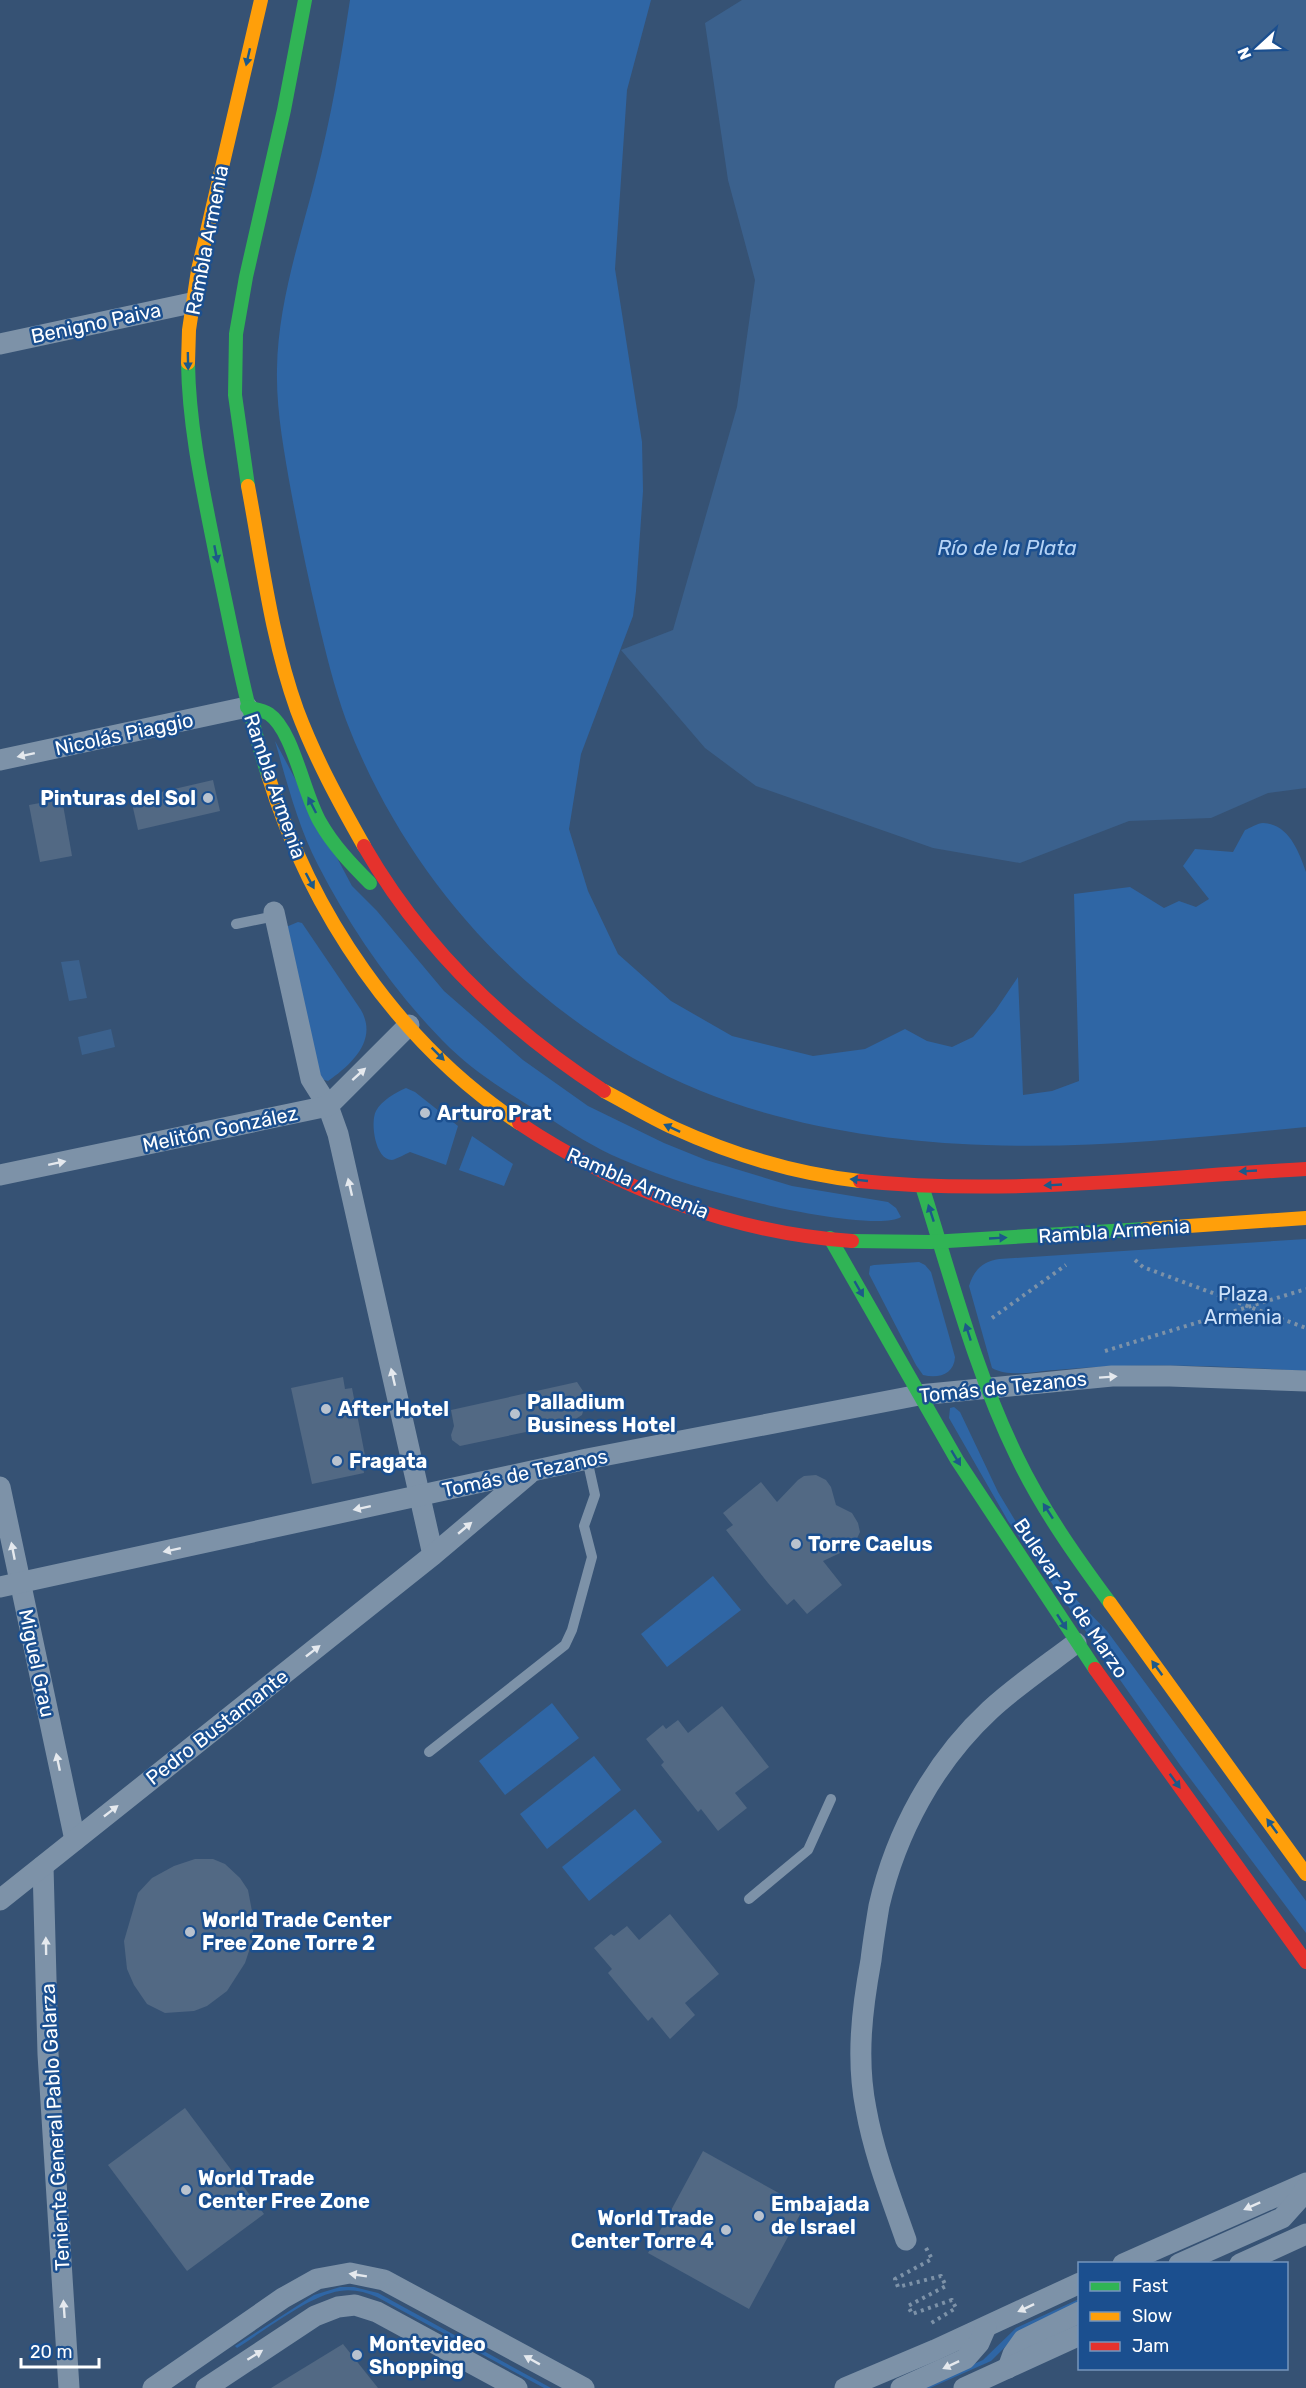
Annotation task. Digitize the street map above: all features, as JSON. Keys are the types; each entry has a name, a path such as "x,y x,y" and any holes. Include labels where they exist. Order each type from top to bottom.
{"main road":[{"name":"Rambla Armenia","path":"261,0 191,303 188,367 198,464 247,707 278,807 300,863 326,911 350,950 409,1025 466,1082 508,1117 556,1148 633,1186 711,1216 864,1242 940,1241 1106,1233 1306,1218"},
{"path":"305,0 296,59 237,314 234,374 243,456 282,663 298,713 354,831 381,876 432,943"},
{"path":"247,707 271,715 282,728 307,797 343,856 432,943 490,1007 537,1047 594,1086 641,1113 729,1151 771,1163 832,1178 922,1186 998,1188 1306,1169"},
{"name":"Bulevar 26 de Marzo","path":"922,1186 987,1388 1017,1457 1079,1560 1306,1874"},
{"name":"Bulevar 26 de Marzo","path":"830,1238 957,1460 1076,1643 1306,1962"}],"street":[{"name":"Benigno Paiva","path":"0,344 191,303"},
{"name":"Nicolás Piaggio","path":"0,760 247,707"},
{"path":"275,914 311,1079 328,1106 338,1134 433,1555"},
{"path":"328,1106 409,1025"},
{"name":"Melitón González","path":"0,1175 328,1106"},
{"name":"Tomás de Tezanos","path":"10,1585 587,1459 920,1395 1112,1376 1306,1381"},
{"name":"Pedro Bustamante","path":"0,1900 433,1555 531,1472"},
{"name":"Miguel Grau","path":"0,1487 10,1585 75,1840"},
{"path":"906,2240 878,2159 865,2108 861,2017 879,1905 907,1825 930,1783 958,1744 1008,1694 1076,1643"},
{"name":"Teniente General Pablo Galarza","path":"44,1866 48,2054 69,2388"},
{"path":"1128,2262 1306,2183"},
{"path":"1183,2262 1282,2218 1306,2188"},
{"path":"1244,2262 1306,2234"},
{"path":"153,2388 283,2298 317,2279 350,2273 384,2280 584,2388"},
{"path":"845,2388 935,2350 1078,2284"},
{"path":"206,2388 315,2316 338,2307 355,2305 377,2312 517,2388"},
{"path":"1008,2368 1013,2354 1023,2340 1078,2313"},
{"path":"901,2388 965,2359 979,2343 986,2327"},
{"path":"964,2388 1078,2337"}],"lane":[{"path":"236,924 275,914"},
{"path":"429,1752 565,1645 572,1630 592,1557 584,1526 595,1495 587,1459"},
{"path":"749,1899 808,1850 831,1799"}],"path":[{"path":"1106,1233 1143,1267 1306,1328"},
{"path":"969,1334 1069,1263"},
{"path":"1096,1354 1306,1289"},
{"path":"906,2240 928,2249 932,2259 895,2279 898,2287 941,2276 946,2286 908,2306 912,2314 952,2300 957,2308 926,2326 935,2350"}],"green space":[{"path":"350,0 651,0 627,90 615,269 642,442 643,491 636,591 633,616 581,754 569,829 588,891 618,954 671,1001 732,1036 813,1056 865,1049 905,1029 927,1041 952,1047 973,1037 995,1011 1018,977 1023,1095 1052,1091 1079,1081 1074,894 1130,887 1164,908 1179,901 1196,907 1209,899 1183,866 1195,849 1233,852 1245,830 1261,823 1272,825 1280,828 1292,840 1306,872 1306,1127 1106,1144 1026,1146 914,1140 805,1123 735,1104 641,1063 585,1028 533,987 485,942 442,891 405,837 372,780 346,720 327,657 307,572 283,445 277,384 281,320 326,132"},
{"path":"275,741 352,886 377,911 444,991 523,1060 588,1106 664,1143 706,1160 792,1186 888,1202 896,1208 901,1217 876,1221 836,1218 767,1205 675,1180 611,1155 509,1093 472,1067 450,1048 394,985 331,890 305,835"},
{"path":"298,922 302,923 361,1010 365,1021 366,1031 360,1050 346,1067 328,1081 321,1079 286,927"},
{"path":"406,1088 415,1092 458,1126 446,1165 410,1152 392,1160 381,1154 375,1140 374,1116 381,1104 389,1097"},
{"path":"472,1136 513,1164 504,1186 459,1170"},
{"name":"Plaza Armenia","path":"1306,1239 1306,1371 1149,1365 1023,1373 999,1371 992,1368 969,1286 973,1275 980,1268 988,1262 999,1259"},
{"path":"919,1262 931,1272 955,1357 952,1368 940,1376 923,1375 916,1365 869,1274 870,1266 874,1265"},
{"path":"954,1407 960,1412 998,1492 1030,1545 1063,1586 1107,1631 1306,1901 1306,1933 1180,1765 1008,1521 949,1418 950,1408"},
{"path":"713,1576 741,1610 667,1667 641,1634"},
{"path":"552,1703 579,1738 505,1795 479,1761"},
{"path":"594,1756 621,1790 547,1849 520,1814"},
{"path":"635,1809 662,1842 589,1901 562,1867"},
{"path":"340,2287 354,2287 378,2293 551,2388 544,2388 377,2297 363,2292 340,2291 315,2299 237,2348 235,2346 314,2295"},
{"path":"1078,2299 1078,2304 1019,2333 991,2361 930,2388 919,2388 983,2360 1016,2328"}],"water":[{"name":"Río de la Plata","path":"742,0 1306,0 1306,788 1268,793 1211,818 1129,821 1020,863 933,848 756,786 705,748 621,650 673,630 737,407 755,280 728,180 705,23"},
{"path":"79,960 87,998 69,1001 61,962"},
{"path":"111,1029 115,1047 82,1055 78,1037"}],"building":[{"path":"213,780 220,811 138,830 131,799"},
{"path":"62,799 72,856 40,862 29,805"},
{"name":"After Hotel","path":"343,1377 345,1389 352,1388 367,1466 363,1467 364,1473 312,1484 291,1388"},
{"name":"Palladium Business Hotel","path":"577,1382 587,1397 582,1415 569,1423 460,1446 452,1440 454,1426 451,1410"},
{"name":"Torre Caelus","path":"816,1475 826,1480 831,1487 836,1505 852,1513 860,1532 853,1547 823,1561 842,1585 807,1614 794,1599 787,1605 768,1583 726,1530 733,1525 723,1513 761,1482 777,1502 798,1480 804,1476"},
{"path":"722,1706 769,1767 735,1793 747,1808 718,1831 701,1809 698,1812 661,1765 664,1762 646,1739 663,1725 666,1729 678,1720 688,1733"},
{"name":"World Trade Center Free Zone Torre 2","path":"195,1859 213,1859 225,1864 240,1878 248,1890 254,1922 252,1942 245,1963 227,1991 207,2006 194,2011 165,2013 147,2004 134,1985 127,1969 124,1941 138,1893 152,1878 174,1866"},
{"path":"670,1914 719,1974 685,2003 695,2015 670,2039 652,2017 648,2021 608,1973 612,1969 594,1948 611,1934 614,1936 627,1926 639,1940"},
{"name":"World Trade Center Free Zone","path":"185,2108 264,2214 187,2271 108,2165"},
{"name":"World Trade Center Torre 4","path":"703,2151 804,2207 749,2309 648,2253"},
{"path":"343,2344 378,2388 271,2388"}],"traffic: fast":[{"path":"248,486 235,395 236,334 305,0"},
{"path":"188,363 191,414 203,491 240,671 268,775"},
{"path":"247,707 267,713 277,722 285,734 320,822 343,854 370,883"},
{"path":"922,1186 976,1357 1002,1424 1048,1514 1110,1603"},
{"path":"852,1241 931,1242 1145,1229"},
{"path":"830,1238 957,1460 1095,1669"}],"traffic: slow":[{"path":"188,363 189,330 198,270 261,0"},
{"path":"248,486 268,599 288,683 304,728 320,763 364,846"},
{"path":"268,775 286,826 308,876 334,924 364,970 397,1014 435,1054 475,1091 519,1123"},
{"path":"604,1091 665,1124 718,1146 788,1168 860,1181"},
{"path":"1145,1229 1306,1218"},
{"path":"1110,1603 1306,1874"}],"traffic: jam":[{"path":"364,846 412,918 469,983 534,1040 568,1067 604,1091"},
{"path":"519,1123 596,1168 678,1204 720,1218 764,1228 852,1241"},
{"path":"860,1181 971,1187 1027,1186 1306,1169"},
{"path":"1095,1669 1306,1962"}],"place":[{"name":"Pinturas del Sol","path":"208,798"},
{"name":"Arturo Prat","path":"425,1113"},
{"name":"After Hotel","path":"326,1409"},
{"name":"Palladium Business Hotel","path":"515,1414"},
{"name":"Fragata","path":"337,1461"},
{"name":"Torre Caelus","path":"796,1544"},
{"name":"World Trade Center Free Zone Torre 2","path":"190,1932"},
{"name":"World Trade Center Free Zone","path":"186,2190"},
{"name":"Embajada de Israel","path":"759,2216"},
{"name":"World Trade Center Torre 4","path":"726,2230"},
{"name":"Montevideo Shopping","path":"357,2355"}]}
